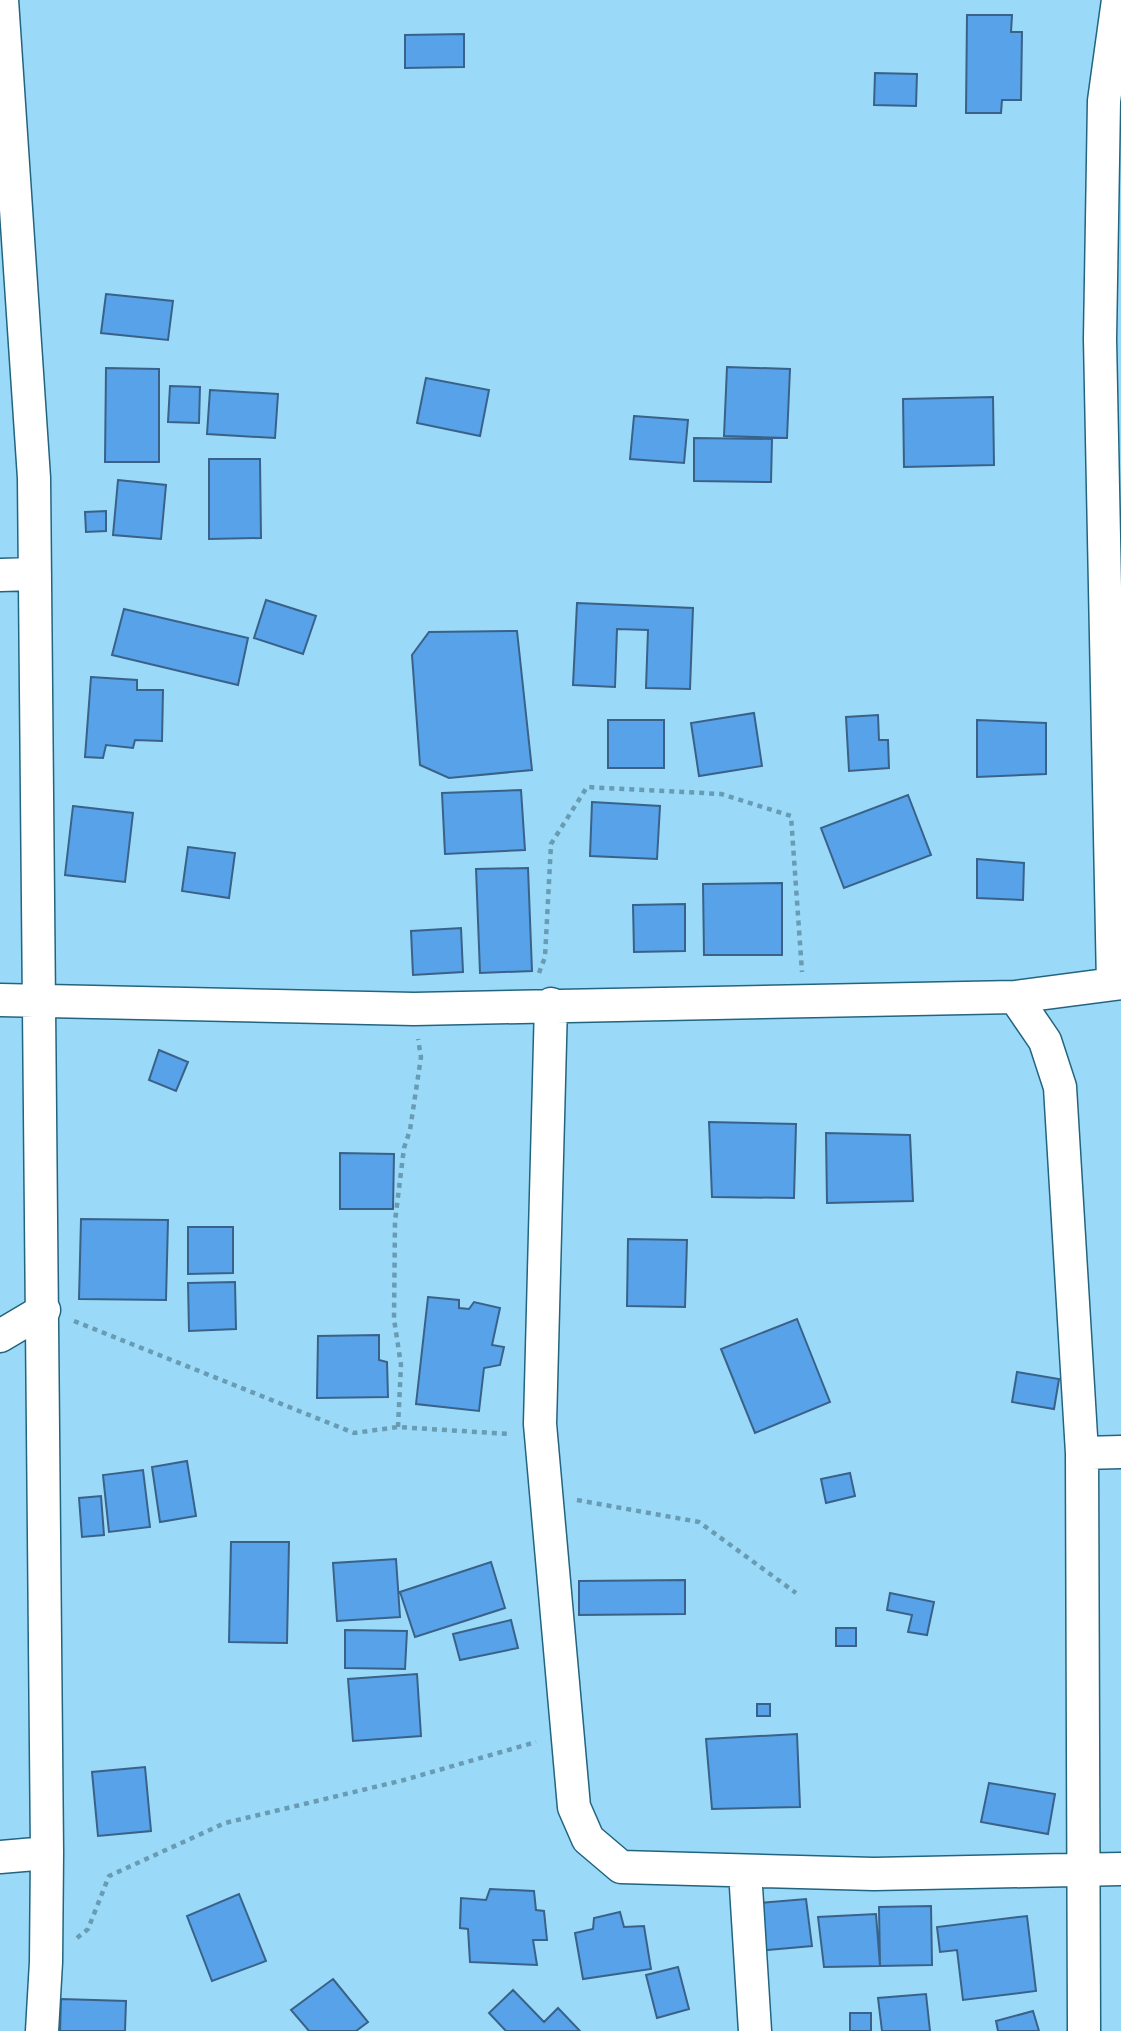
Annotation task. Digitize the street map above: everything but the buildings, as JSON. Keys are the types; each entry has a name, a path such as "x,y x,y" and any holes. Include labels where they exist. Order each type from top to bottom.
{"street":[{"path":"2,0 34,478 44,1310 47,1853 42,2031"},
{"path":"0,1000 414,1009 1015,997 1117,983 1100,339 1104,101 1118,0"},
{"path":"0,575 35,574"},
{"path":"1015,997 1045,1041 1060,1087 1082,1453 1084,2031"},
{"path":"539,1005 541,1435 574,1807 588,1839 621,1867 874,1874 1121,1869"},
{"path":"0,1336 44,1310"},
{"path":"1082,1453 1121,1452"},
{"path":"0,1857 47,1853"},
{"path":"745,1871 755,2031"}],"path":[{"path":"539,1005 545,957 551,844 587,787 721,794 791,816 803,1000"},
{"path":"398,1427 401,1365 394,1319 396,1221 404,1147 410,1130 421,1058 414,1009"},
{"path":"44,1310 354,1433 398,1427 541,1435"},
{"path":"545,1493 699,1522 796,1592"},
{"path":"46,1962 88,1929 109,1876 225,1823 404,1780 567,1733"}]}
